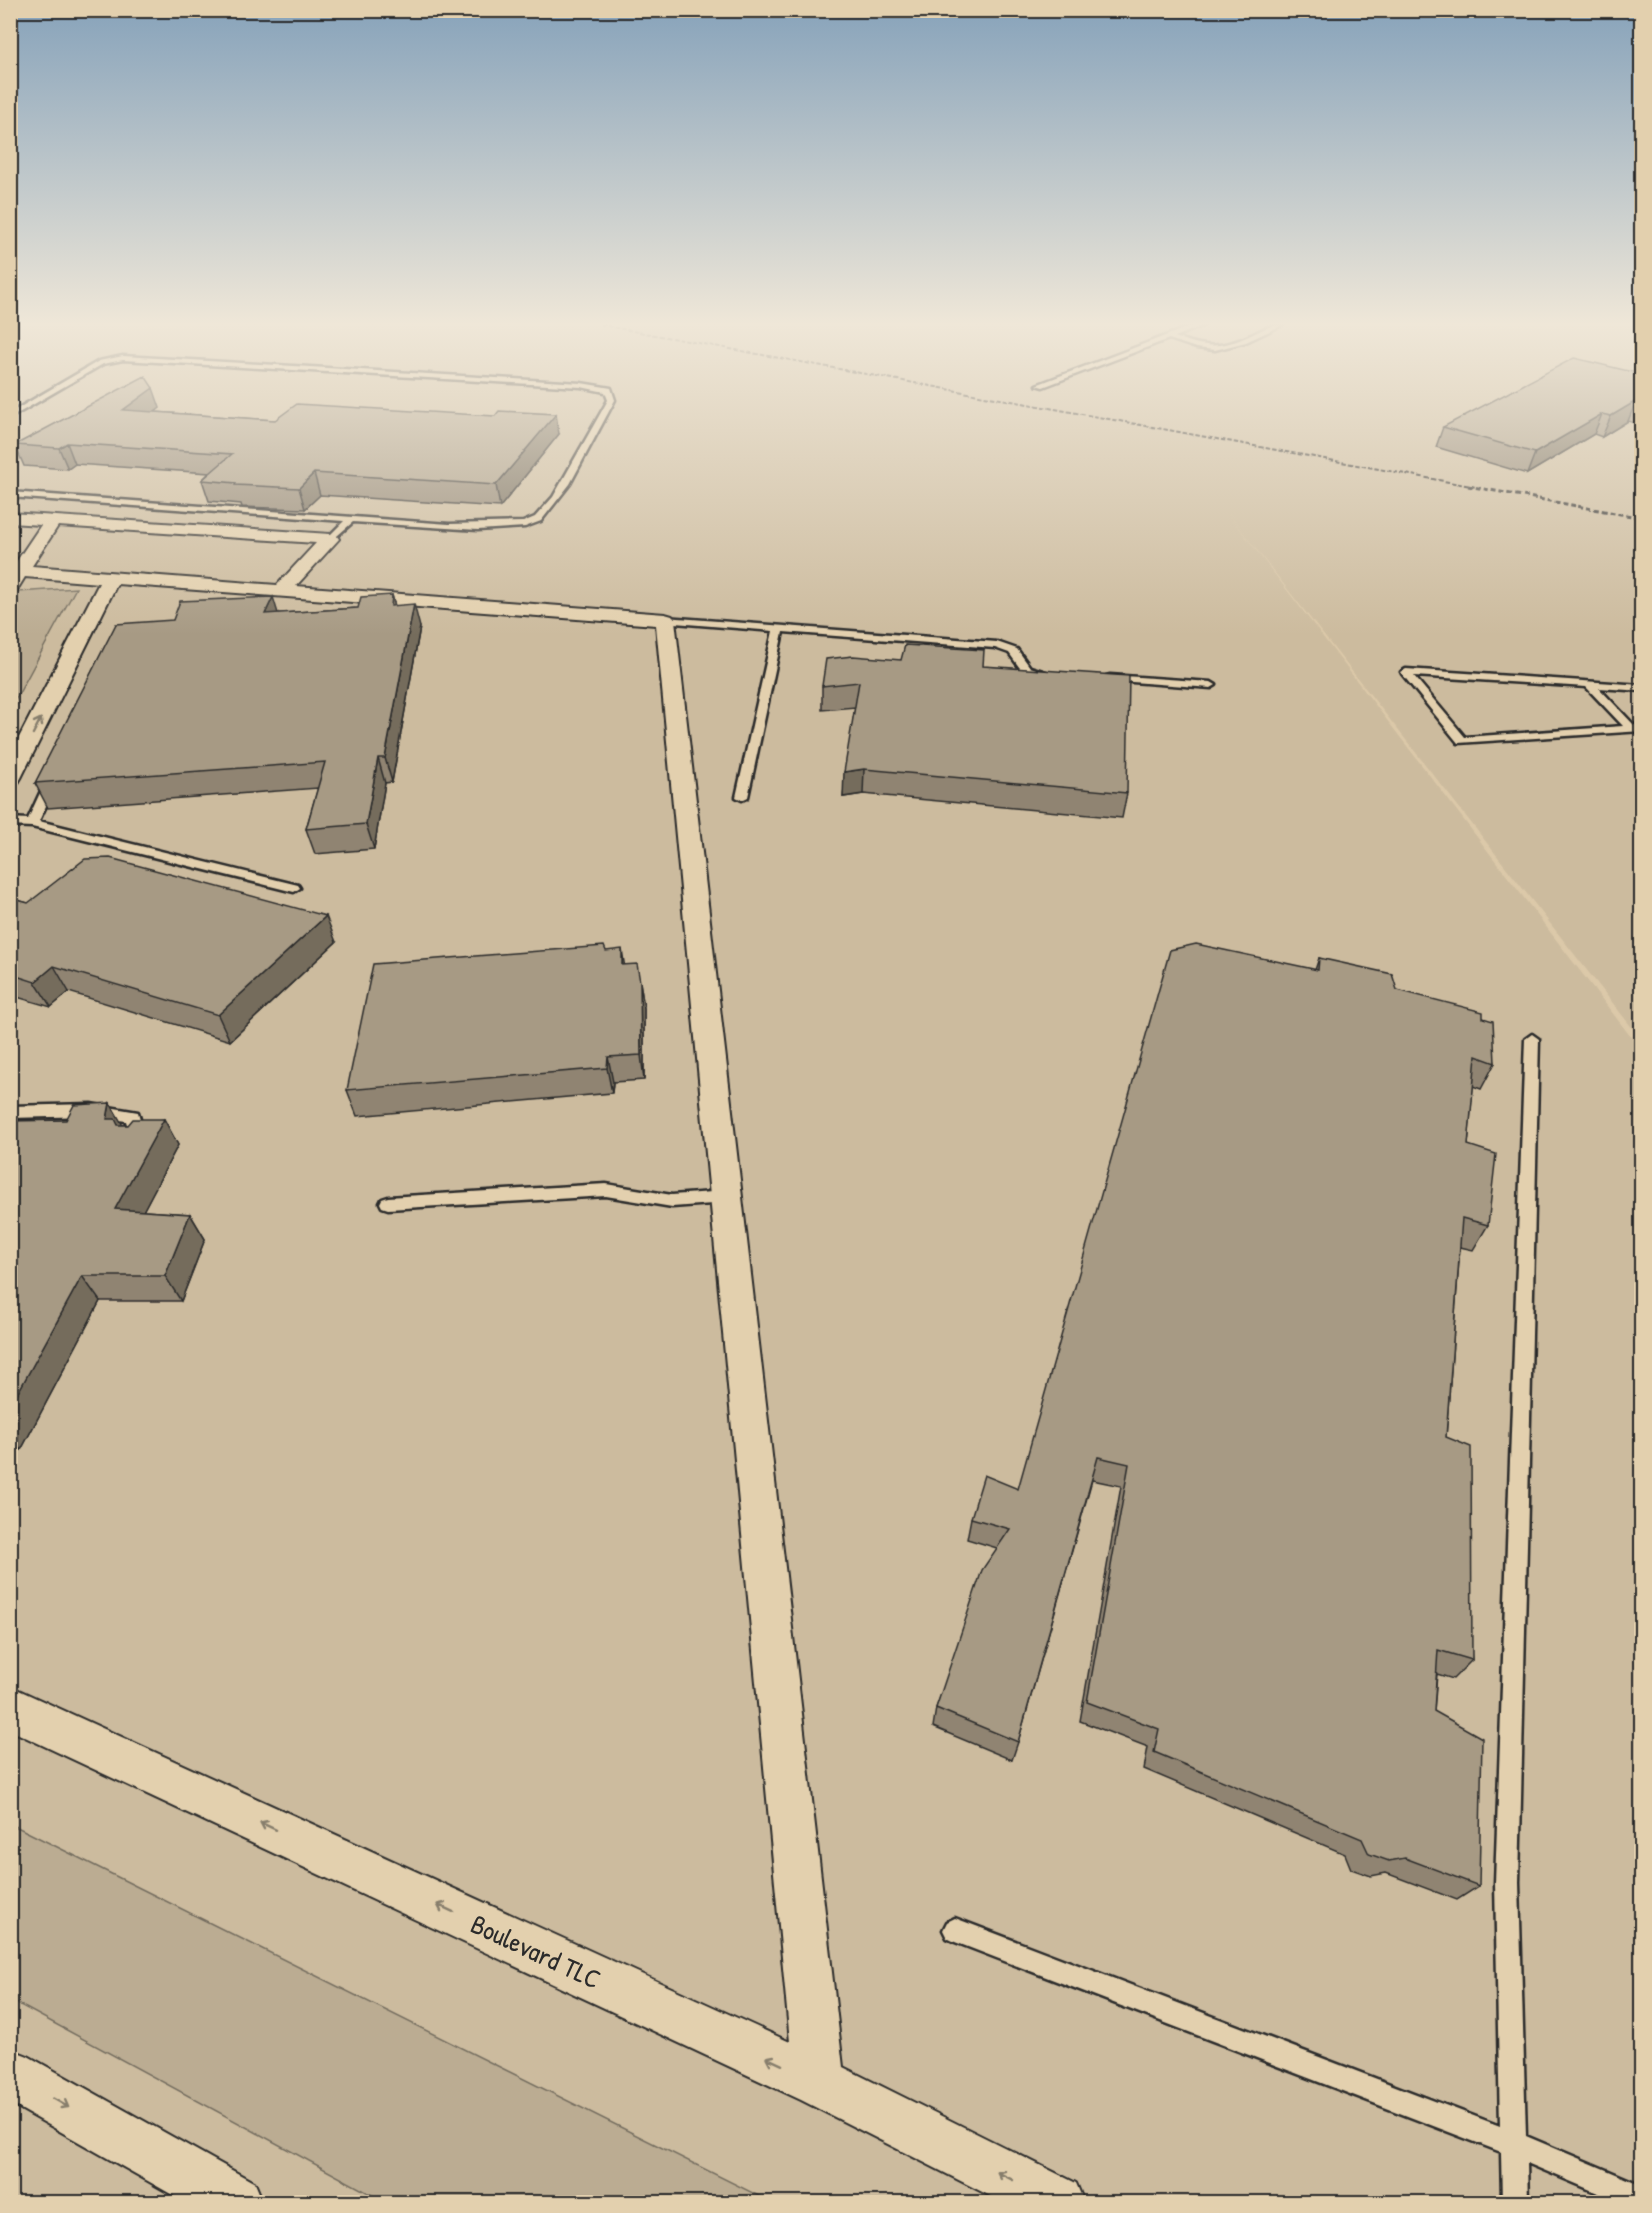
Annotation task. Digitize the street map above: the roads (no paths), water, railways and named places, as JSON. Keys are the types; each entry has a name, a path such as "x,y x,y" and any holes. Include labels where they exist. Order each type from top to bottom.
{"street":[{"path":"10,518 330,539"},
{"path":"15,578 53,521"},
{"path":"281,592 330,539"},
{"path":"15,578 110,579 665,620 819,2082"},
{"path":"10,778 110,579"},
{"name":"Boulevard TLC","path":"10,1707 819,2082 1057,2202"},
{"path":"10,2074 236,2202"}],"lane":[{"path":"10,494 351,519 507,527 536,521 564,486 596,428"},
{"path":"330,539 351,519"},
{"path":"665,620 997,645 1013,651 1021,666 1026,669 1051,674"},
{"path":"742,797 779,628"},
{"path":"1636,728 1462,741 1406,672 1641,688"},
{"path":"1097,677 1212,685"},
{"path":"1590,684 1636,728"},
{"path":"32,823 57,771"},
{"path":"10,822 32,823 294,888"},
{"path":"1515,2202 1507,1883 1532,1039"},
{"path":"10,1112 91,1110 133,1116 138,1144"},
{"path":"388,1203 606,1190 672,1201 726,1197"},
{"path":"955,1930 1514,2144 1641,2199"}],"railway":[{"path":"1159,428 1476,487"},
{"path":"1468,486 1642,518"}]}
